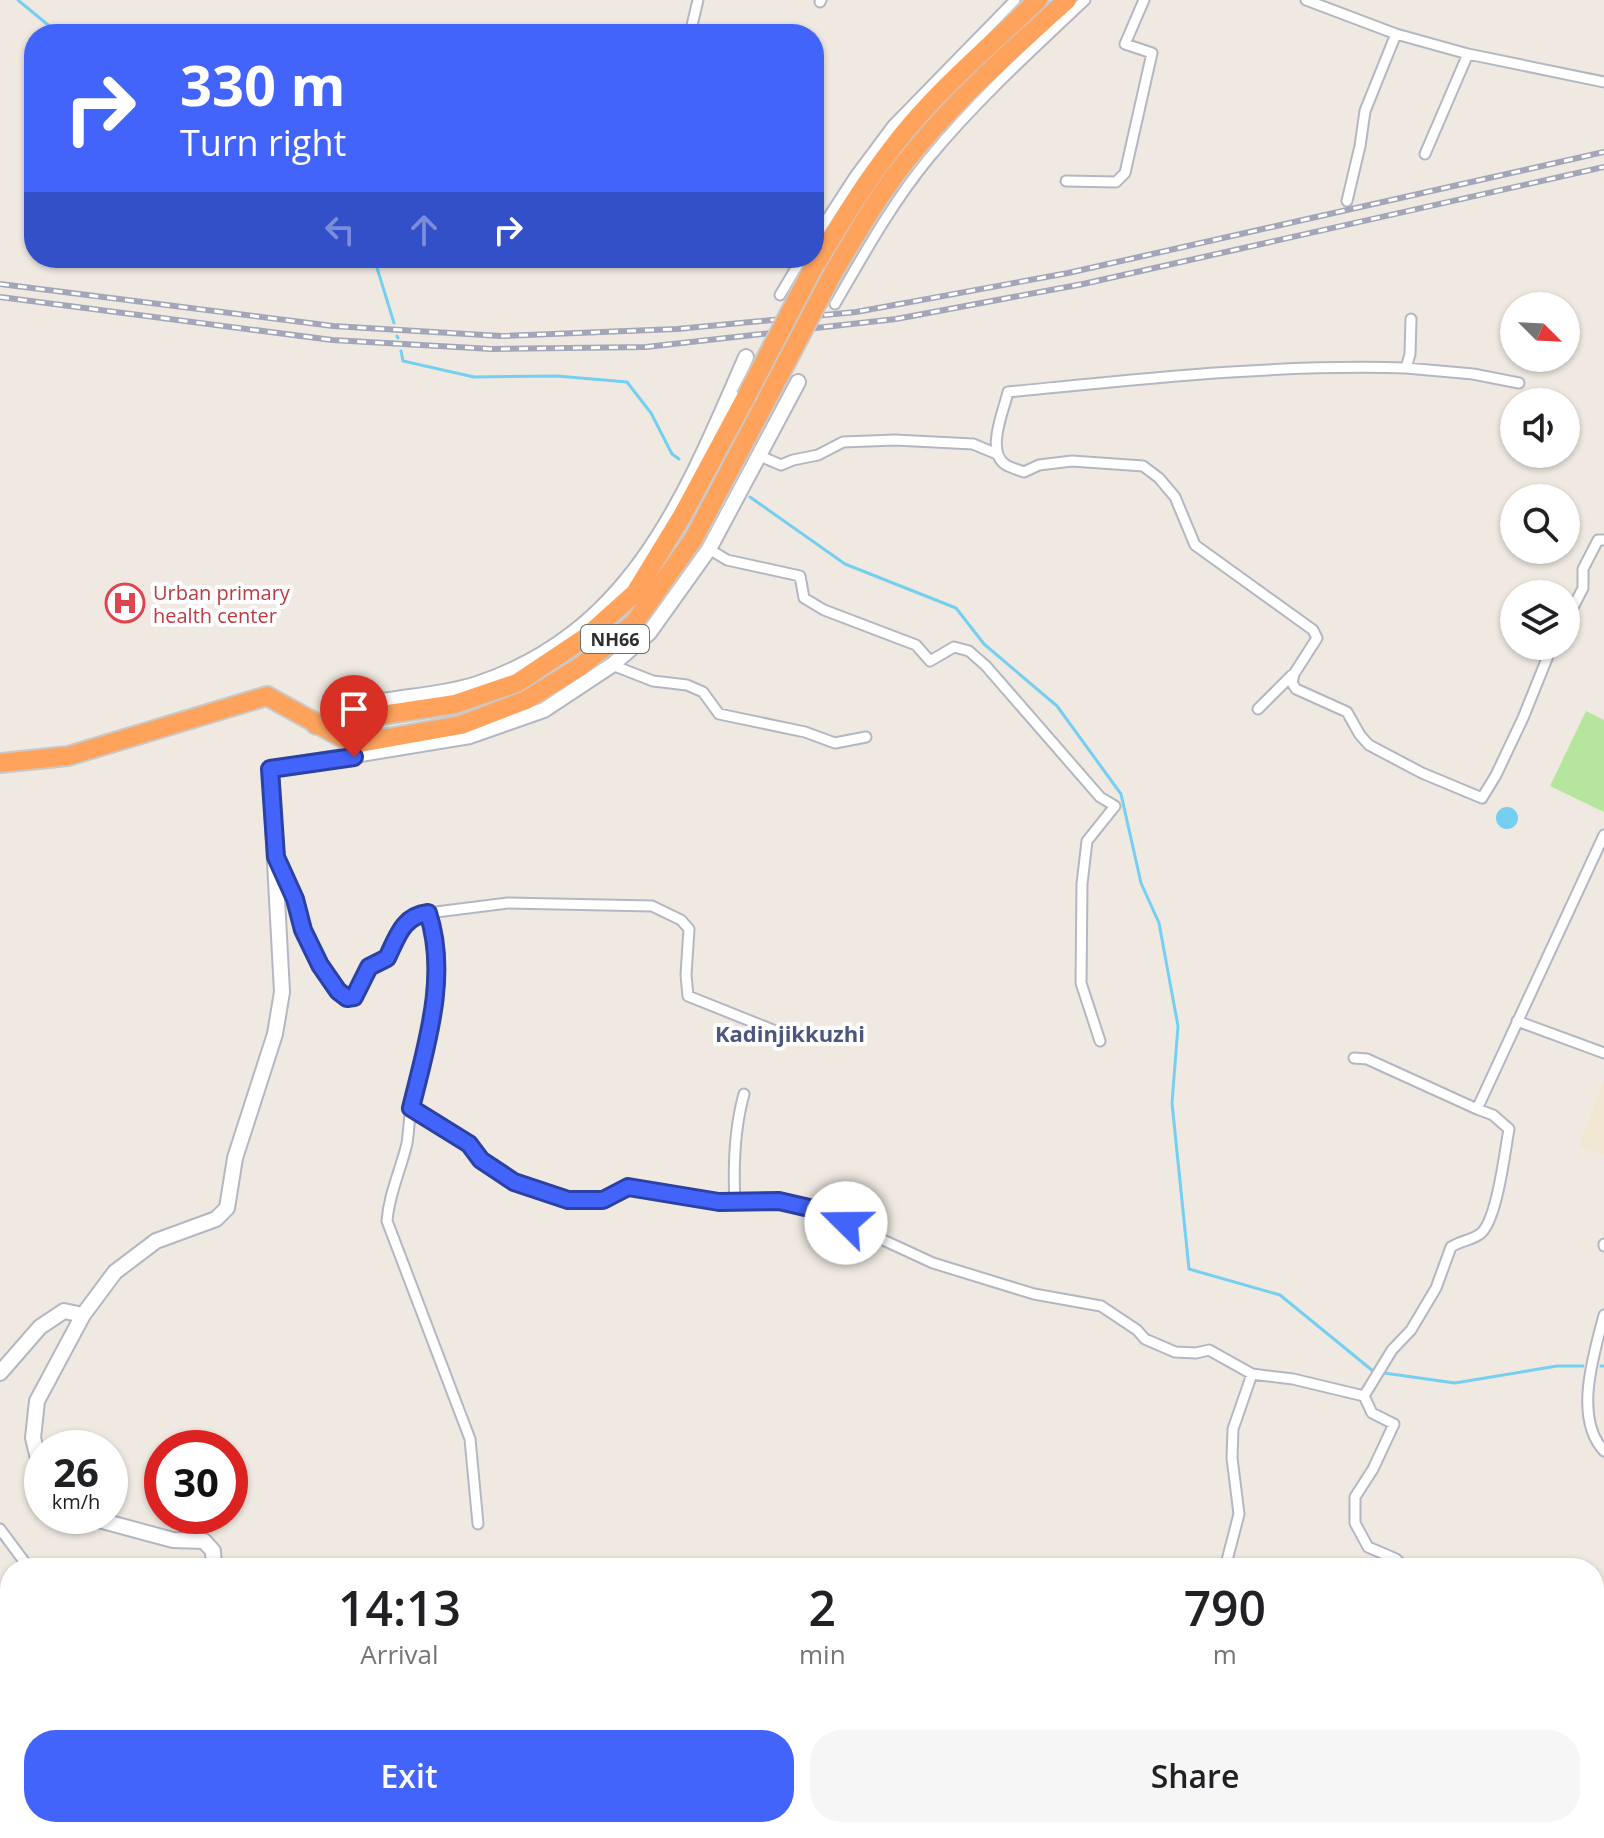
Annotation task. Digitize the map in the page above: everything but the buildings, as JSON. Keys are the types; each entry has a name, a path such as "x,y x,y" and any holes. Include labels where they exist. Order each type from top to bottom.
{"highway":[{"name":"NH66","path":"824,242 898,141 943,90 1038,0"},
{"name":"NH66","path":"0,763 68,756 267,696 354,744 461,725 526,700 581,666 635,622 694,538 871,207 914,150 1007,54 1067,0"},
{"name":"NH66","path":"316,725 455,704 517,683 586,637 635,593 682,516 746,397 806,268"}],"street":[{"path":"692,24 698,0"},
{"path":"824,224 893,125 1015,0"},
{"path":"835,304 885,218 927,160 1022,59 1085,0"},
{"path":"1066,181 1116,182 1125,173 1152,53 1125,44 1144,0"},
{"path":"1306,0 1396,34 1468,54 1604,82"},
{"path":"1347,201 1365,111 1396,34"},
{"path":"1425,154 1468,54"},
{"path":"780,295 805,268"},
{"path":"1406,368 1410,354 1411,319"},
{"path":"316,725 361,705 447,691 499,676 563,641 587,623 624,587 657,541 704,453 746,357"},
{"path":"994,450 1008,392 1152,376 1340,366 1473,374 1519,383"},
{"path":"34,1430 37,1401 83,1315 115,1272 156,1241 216,1219 227,1208 235,1158 275,1034 282,992 270,769 470,736 544,710 612,665 649,633 709,549 798,382"},
{"path":"760,456 781,465 818,455 843,442 895,440 973,444 994,450 1004,465 1024,472 1039,465 1072,461 1143,466 1175,497 1195,545 1313,630 1317,638 1294,674 1258,709"},
{"path":"1580,594 1583,569 1598,540 1604,540"},
{"path":"709,549 727,560 800,576 804,598 824,610 916,645 930,661 954,647 969,651 986,666 1100,797 1115,806 1087,841 1082,884 1081,983 1100,1041"},
{"path":"1294,674 1292,683 1296,689 1347,712 1369,745 1422,773 1482,798 1523,718 1546,660"},
{"path":"612,665 653,681 687,685 703,692 719,714 805,732 835,743 866,737"},
{"path":"1477,1109 1604,835"},
{"path":"276,857 295,899 303,930 320,965 338,991 347,998 354,997 369,967 387,958 400,930 414,916 508,903 652,906 681,920 689,929 688,996 788,1036"},
{"path":"428,913 436,954 428,1048 411,1108 406,1145 389,1200 387,1221 470,1439 478,1524"},
{"path":"1517,1021 1604,1053"},
{"path":"1354,1058 1367,1059 1493,1115 1509,1129 1503,1177 1483,1233 1451,1247 1436,1288 1411,1330 1392,1350 1364,1396"},
{"path":"735,1202 735,1130 744,1094"},
{"path":"411,1108 469,1144 481,1160 514,1182 568,1200 603,1200 628,1187 719,1202 779,1201 818,1210 933,1263 1034,1294 1101,1306 1137,1330 1145,1339 1175,1352 1209,1350 1252,1374 1293,1379 1364,1396"},
{"path":"0,1373 40,1327 64,1311 83,1315"},
{"path":"1604,1315 1588,1383 1589,1424 1604,1451"},
{"path":"1228,1558 1239,1514 1232,1458 1233,1429 1252,1374"},
{"path":"1364,1396 1372,1413 1394,1424 1373,1469 1355,1497 1355,1523 1368,1547 1394,1558"},
{"path":"128,1528 173,1540 204,1541 213,1551 213,1558"},
{"path":"0,1529 22,1558"}],"shaded area":[{"path":"1604,1081 1604,1155 1579,1146"}],"green space":[{"path":"1586,711 1604,720 1604,812 1550,786"}],"water":[{"path":"1507,807 1515,810 1518,818 1515,826 1507,829 1499,826 1496,818 1499,810"}],"waterway":[{"path":"18,0 47,24"},
{"path":"377,268 394,323"},
{"path":"401,351 403,361 474,377 557,376 627,382 651,413 672,454 679,459"},
{"path":"750,497 845,564 956,608 984,644 1057,706 1121,794 1141,883 1159,923 1178,1026 1172,1103 1189,1269 1280,1295 1373,1371"},
{"path":"1384,1373 1455,1383 1557,1366 1583,1366"}],"railway":[{"path":"0,284 333,326 501,336 677,329 856,312 1068,273 1604,152"},
{"path":"0,297 332,340 492,349 646,347 896,319 1083,284 1604,167"}],"place":[{"name":"Urban primary health center","path":"125,603"}],"district":[{"name":"Kadinjikkuzhi","path":"790,1033"}],"route":[{"path":"354,757 270,769 276,857 295,899 303,930 320,965 338,991 347,998 354,997 369,967 387,958 400,930 414,916 428,913 436,954 434,998 428,1048 411,1108 469,1144 481,1160 514,1182 568,1200 603,1200 628,1187 719,1202 779,1201 818,1210 846,1223"}]}
